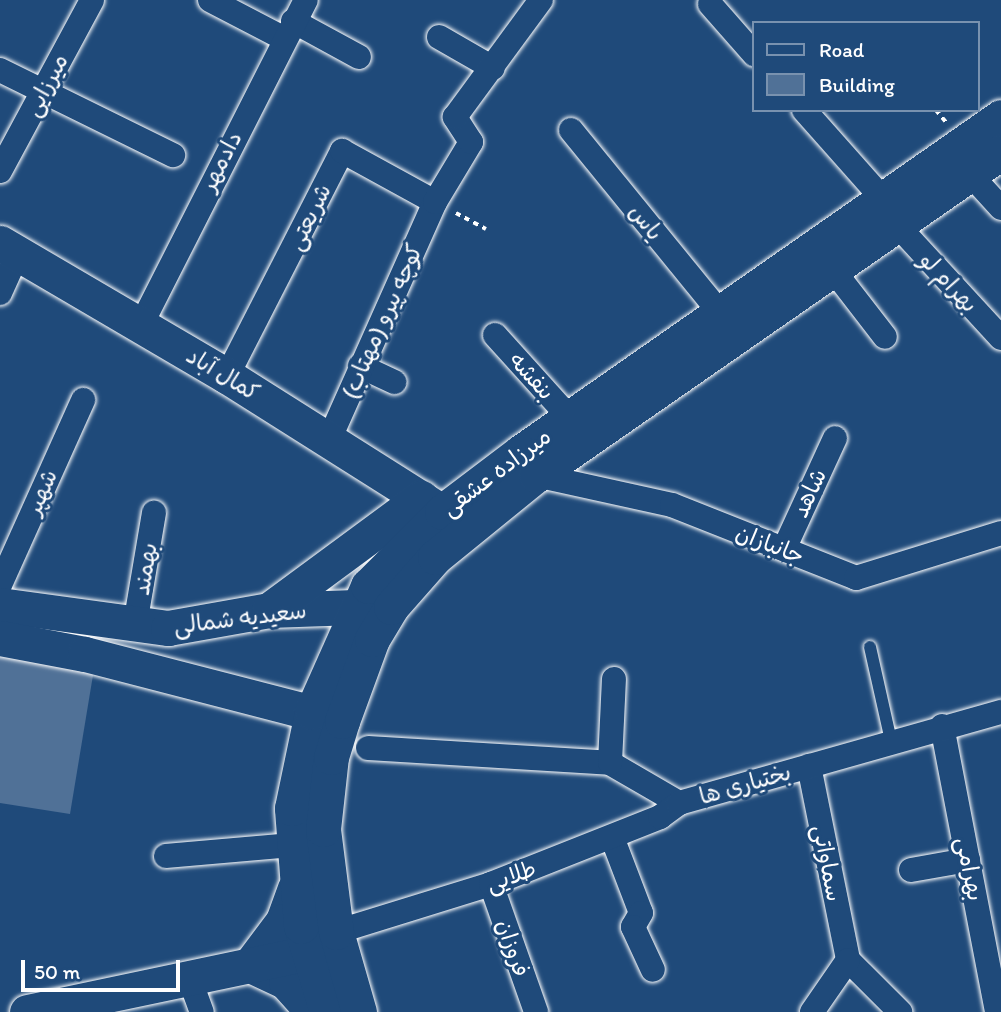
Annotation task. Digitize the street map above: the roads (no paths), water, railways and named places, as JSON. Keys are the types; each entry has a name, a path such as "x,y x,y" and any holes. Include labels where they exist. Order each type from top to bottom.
{"main road":[{"name":"میرزاده عشقی","path":"359,1012 336,932 323,829 331,757 327,716 355,607 368,586 431,505 528,464 834,271 890,212 1001,117"},
{"name":"میرزاده عشقی","path":"327,1012 307,953 296,884 292,845 295,777 372,639 407,586 570,418 720,313 890,212 970,174 1001,152"},
{"name":"کمال آباد","path":"9,248 227,376 431,505"},
{"path":"269,610 431,505"},
{"name":"سعیدیه شمالی","path":"0,605 135,625 198,625 269,610 355,607"},
{"path":"0,638 327,716"},
{"path":"250,965 283,921 296,884"},
{"path":"27,1012 64,1007 189,977 307,953"},
{"path":"250,965 286,982 313,1012"}],"street":[{"name":"میرزایی","path":"0,171 92,0"},
{"path":"210,0 294,20 359,57"},
{"path":"439,37 493,68 541,0"},
{"path":"710,4 752,52"},
{"name":"دادمهر","path":"141,325 294,20"},
{"name":"کوچه پیرو (مهتاب)","path":"329,440 435,202 471,142 455,117 493,68"},
{"path":"0,70 173,155"},
{"name":"بهرام لو","path":"806,112 1001,338"},
{"name":"یاس","path":"571,130 720,313"},
{"name":"شریعتی","path":"227,376 342,151 435,202"},
{"path":"970,174 1001,208"},
{"path":"0,293 9,248"},
{"path":"834,271 885,337"},
{"name":"بنفشه","path":"495,335 570,418"},
{"path":"360,366 395,382"},
{"name":"شهپر","path":"0,585 83,400"},
{"name":"شاهد","path":"784,549 835,438"},
{"name":"جانبازان","path":"528,464 671,505 856,578 1001,533"},
{"name":"بهمند","path":"135,625 154,513"},
{"path":"610,763 614,680"},
{"name":"بختیاری ها","path":"368,748 610,763 679,803 942,726 1001,712"},
{"name":"بهرامی","path":"942,726 998,1012"},
{"name":"سماواتی","path":"809,766 848,960"},
{"name":"طلایی","path":"336,932 491,884 611,837 679,803"},
{"path":"611,837 642,913 633,927 653,970"},
{"path":"166,856 292,845"},
{"path":"911,870 968,860"},
{"name":"فروزان","path":"491,884 536,1012"},
{"path":"812,1012 848,960 900,1012"},
{"path":"189,977 202,1012"}],"lane":[{"path":"870,647 891,741"}]}
